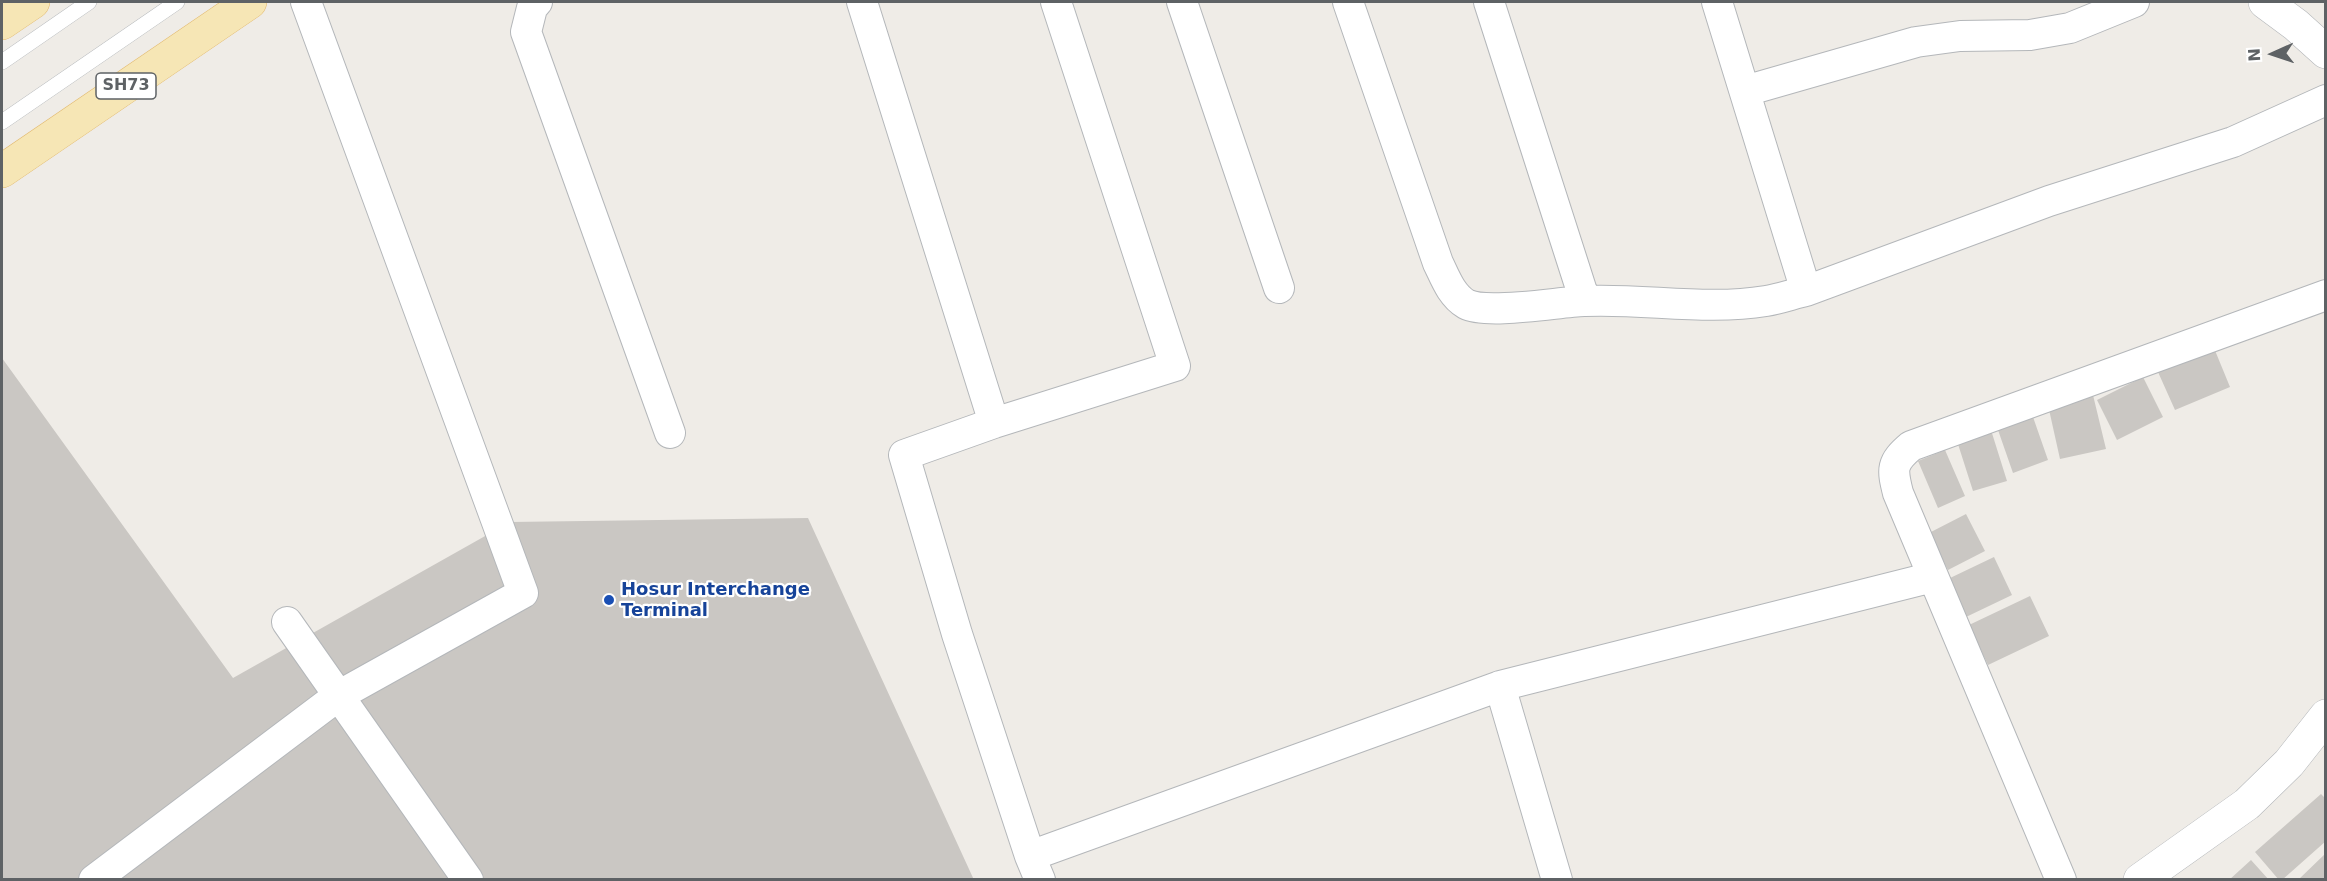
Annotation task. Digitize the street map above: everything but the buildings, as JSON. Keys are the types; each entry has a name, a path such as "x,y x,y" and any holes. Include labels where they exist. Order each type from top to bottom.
{"main road":[{"path":"2,23 33,2"},
{"name":"SH73","path":"2,171 250,2"},
{"path":"2265,2 2296,25 2325,52"},
{"path":"2140,879 2247,804 2289,763 2325,716"}],"street":[{"path":"94,879 338,696 523,593 306,2"},
{"path":"537,2 532,8 526,32 670,433"},
{"path":"862,2 994,423"},
{"path":"1056,2 1175,366 994,423 904,455 957,634 1035,868 1500,686 1933,577"},
{"path":"1182,2 1279,288"},
{"path":"1348,2 1438,263 1449,288 1466,304 1486,307 1506,308 1585,301 1731,304 1766,301 1806,291 2049,201 2233,142 2325,100"},
{"path":"1489,2 1585,301"},
{"path":"1717,2 1806,291"},
{"path":"1745,91 1916,42 1960,36 2030,35 2070,28 2134,2"},
{"path":"2061,879 1898,493 1893,473 1897,458 1911,446 2325,294"},
{"path":"287,622 468,879"},
{"path":"1500,686 1557,879"}],"lane":[{"path":"2,62 89,2"},
{"path":"2,122 177,2"}],"place":[{"name":"Hosur Interchange Terminal","path":"609,600"}]}
